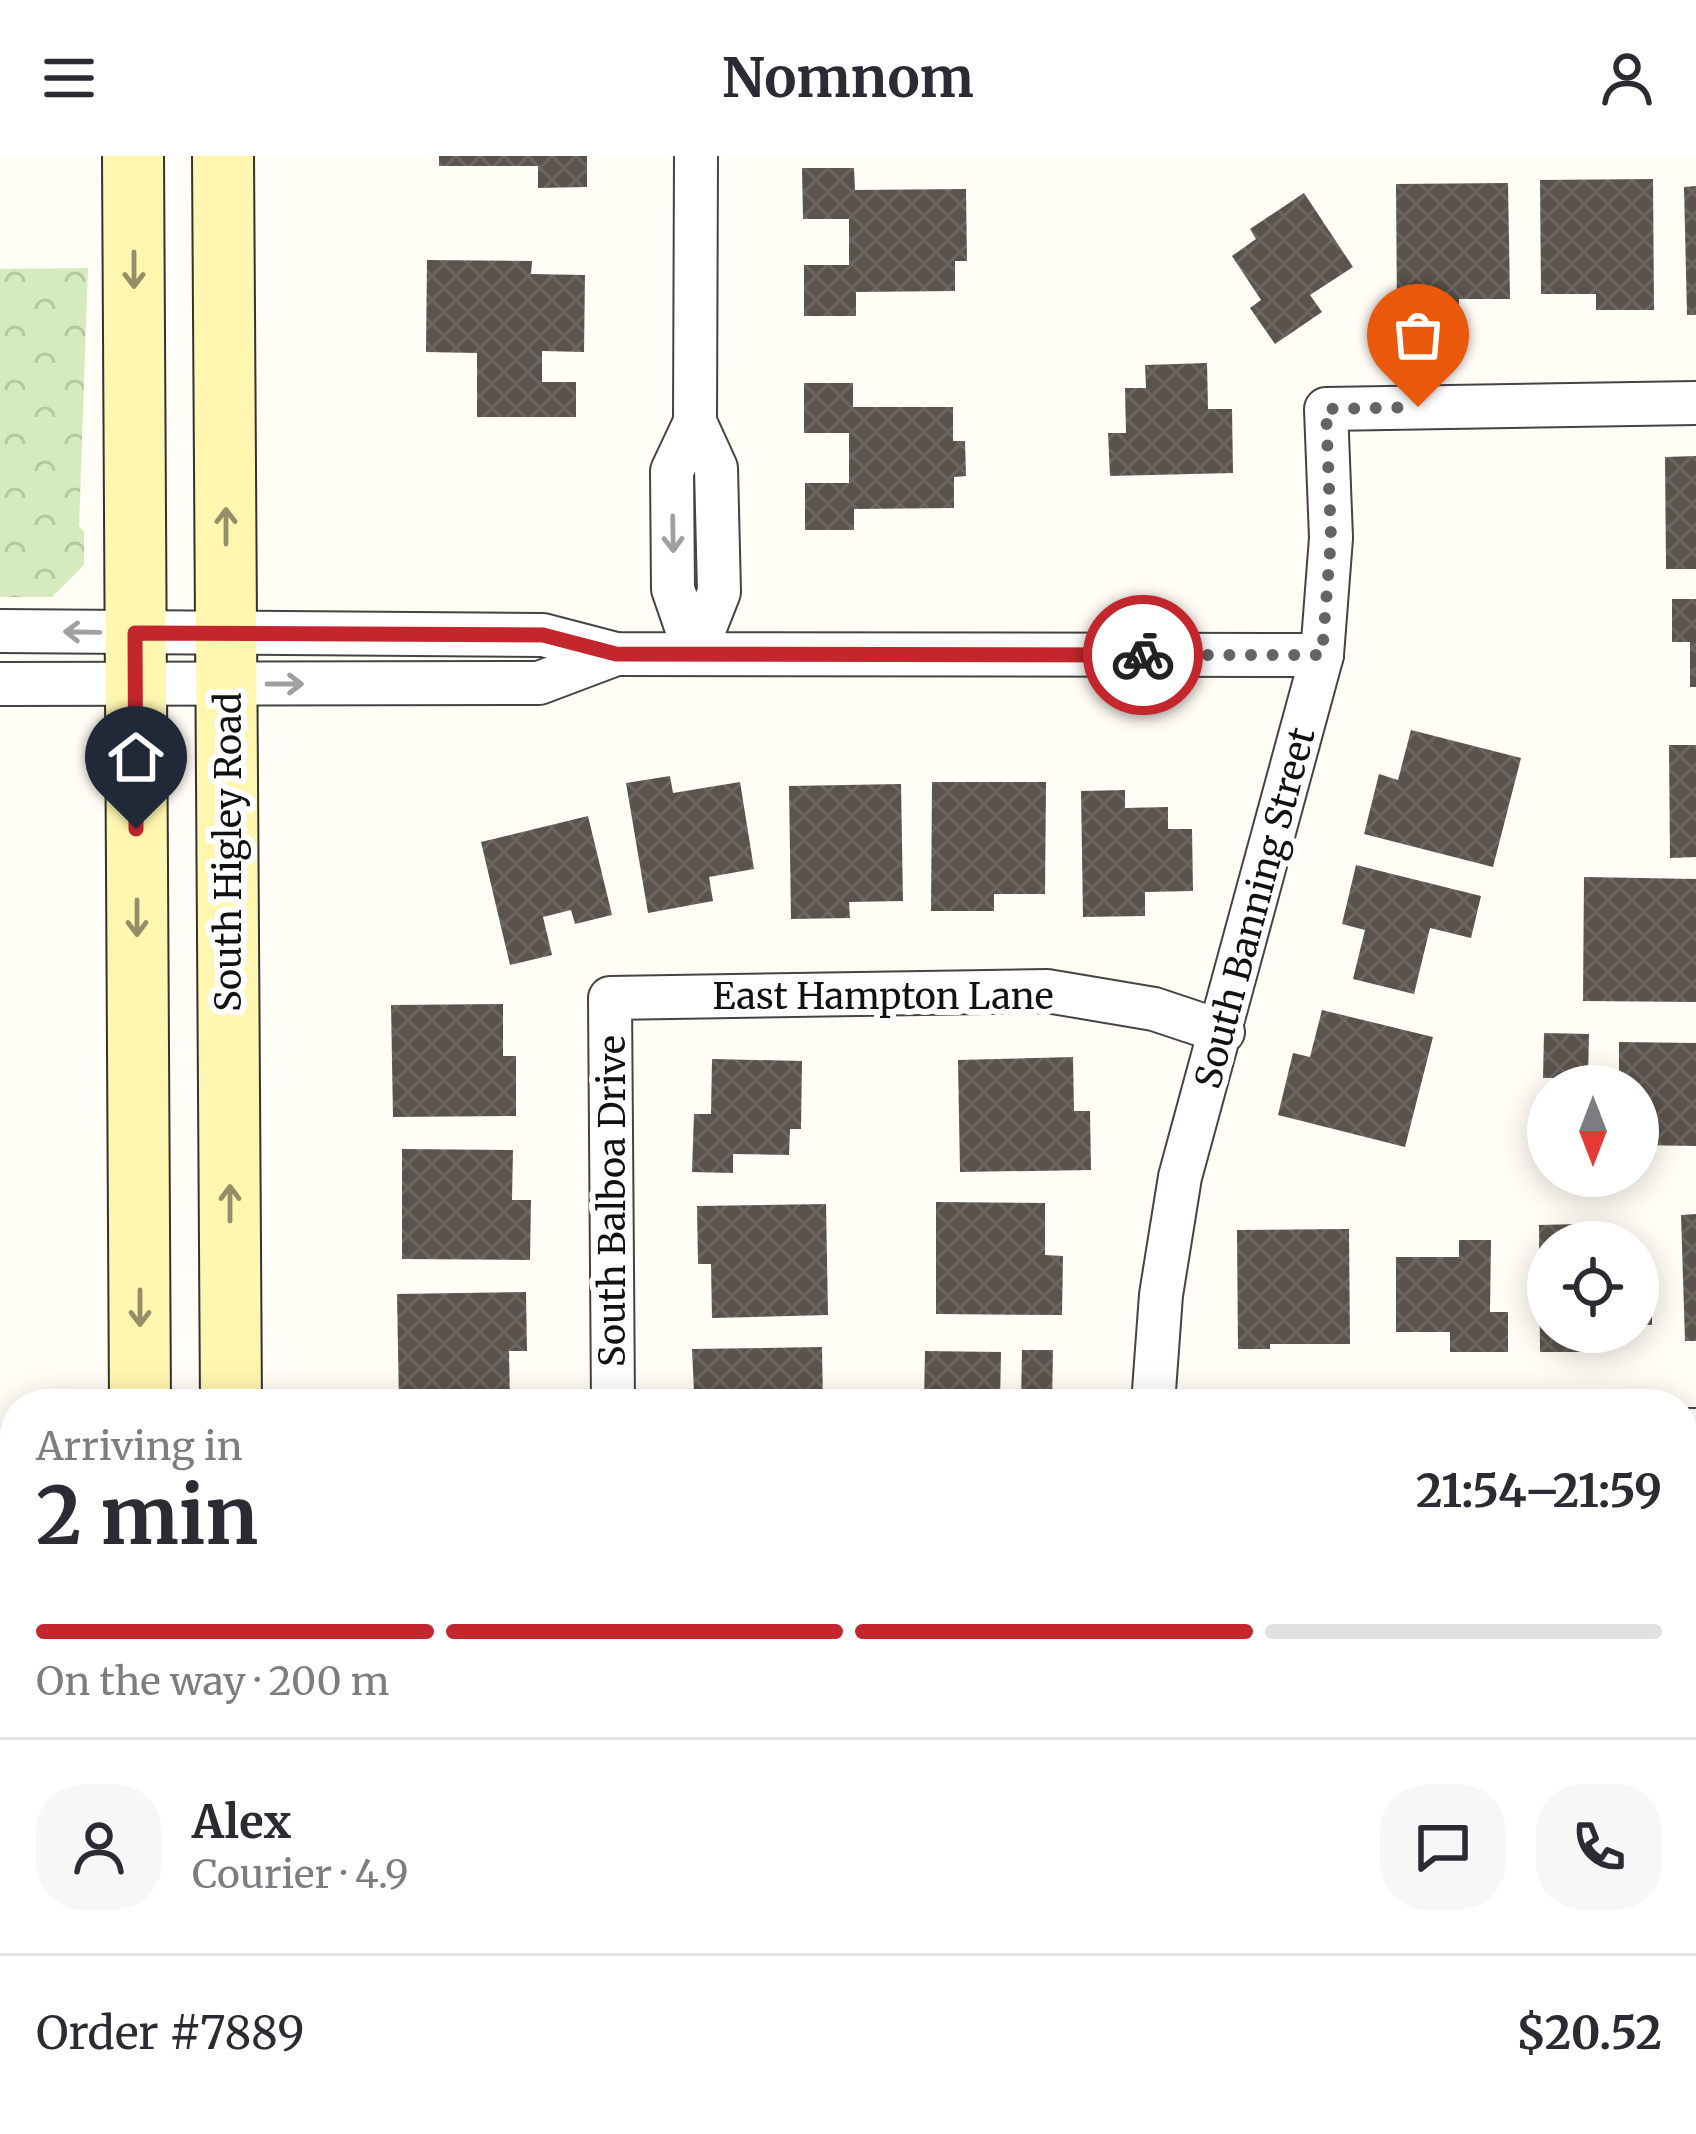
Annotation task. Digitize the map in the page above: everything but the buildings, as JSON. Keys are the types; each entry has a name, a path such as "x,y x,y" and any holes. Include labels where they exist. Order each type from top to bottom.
{"main road":[{"path":"133,156 140,1389"},
{"name":"South Higley Road","path":"223,156 232,1389"}],"street":[{"path":"695,653 673,589 672,471 695,422 696,156"},
{"name":"South Banning Street","path":"1154,1389 1161,1295 1180,1178 1322,655 1331,538 1326,409 1696,404"},
{"path":"0,631 135,659"},
{"path":"0,683 135,659 226,659 539,682 616,654 1322,655"},
{"name":"East Hampton Lane","path":"610,998 1047,991 1154,1009 1223,1032"},
{"name":"South Balboa Drive","path":"610,998 614,1389"}],"green space":[{"path":"88,268 79,526 84,532 84,565 52,597 0,597 0,269"}],"way so far":[{"path":"1143,655 1322,655 1331,538 1326,409 1418,407"}],"route":[{"path":"136,829 135,633 543,635 616,654 1143,655"}]}
